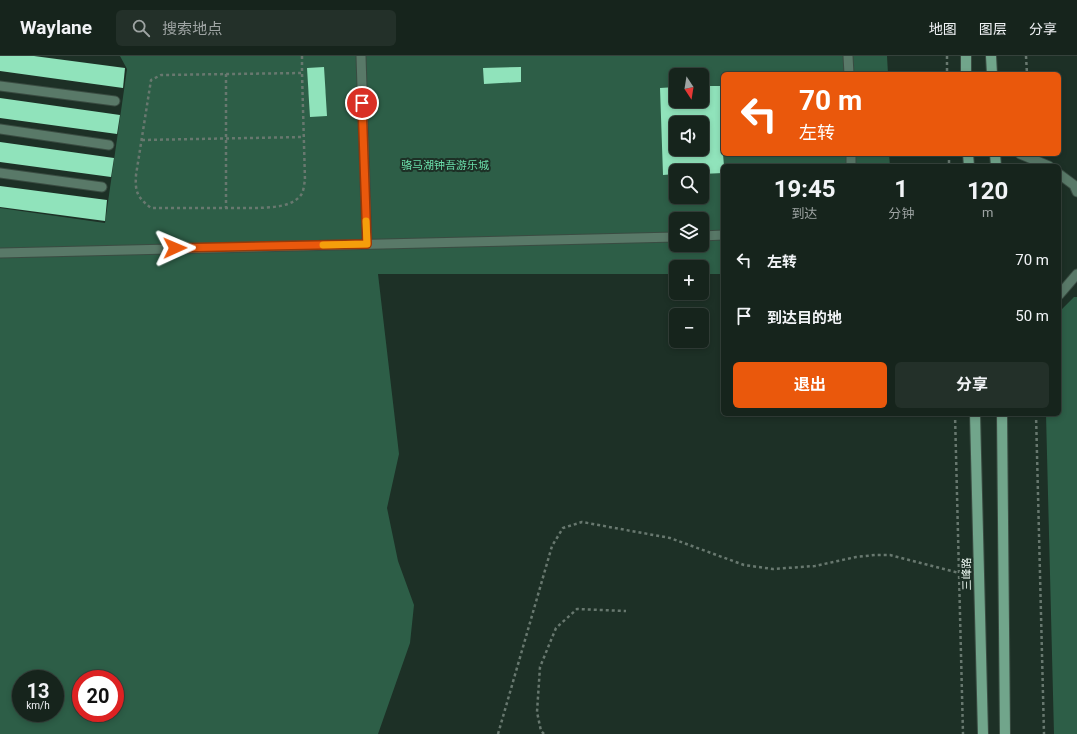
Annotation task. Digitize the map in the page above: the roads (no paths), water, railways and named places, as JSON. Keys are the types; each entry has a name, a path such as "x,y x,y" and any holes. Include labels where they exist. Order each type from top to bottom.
{"main road":[{"path":"966,56 966,72"},
{"path":"991,56 992,72"},
{"name":"三峰路","path":"975,416 983,734"},
{"path":"1002,416 1005,734"}],"lane":[{"path":"361,56 367,244"},
{"path":"848,56 849,72"},
{"path":"0,86 115,101"},
{"path":"0,129 109,145"},
{"path":"1025,156 1044,164"},
{"path":"0,173 102,187"},
{"path":"1061,175 1074,185 1077,192"},
{"path":"709,236 721,236"},
{"path":"0,253 669,237"},
{"path":"1061,293 1077,274"}],"park label":[{"name":"骆马湖钟吾游乐城","path":"445,165"}]}
